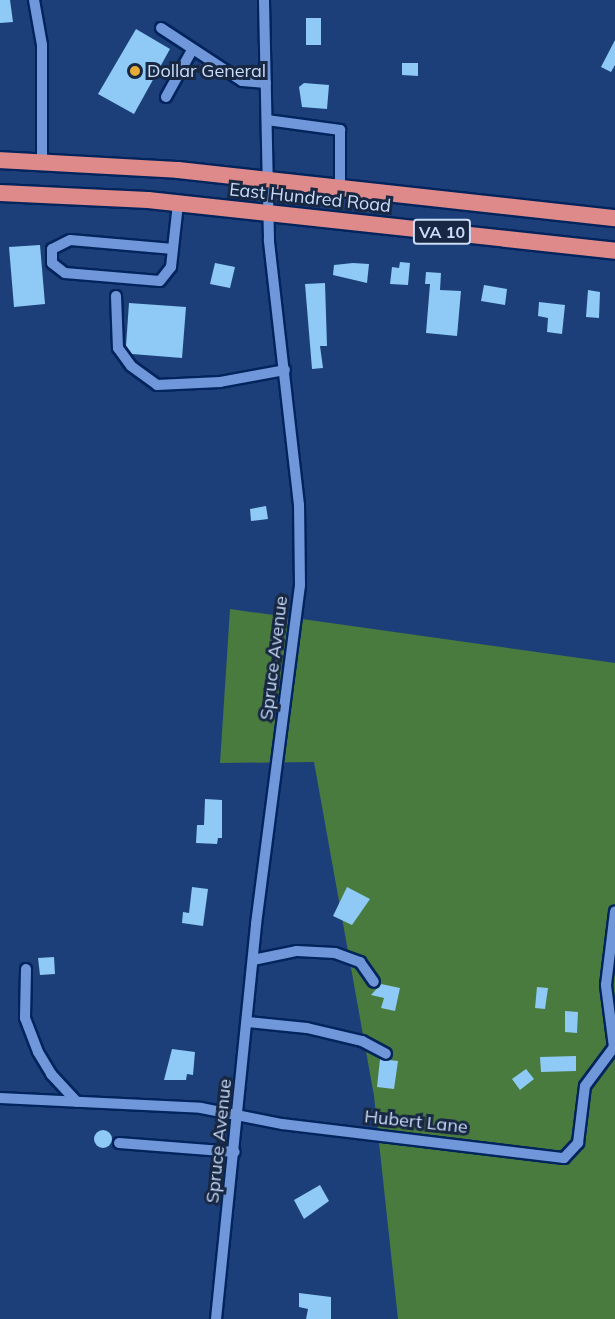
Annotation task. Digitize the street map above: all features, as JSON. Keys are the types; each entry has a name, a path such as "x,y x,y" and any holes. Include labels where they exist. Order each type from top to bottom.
{"highway":[{"name":"East Hundred Road","path":"0,160 42,161 269,180 615,218"},
{"name":"East Hundred Road","path":"0,193 178,204 615,251"}],"street":[{"path":"34,0 42,45 42,161"},
{"name":"Spruce Avenue","path":"216,1319 239,1115 253,960 300,585 299,505 268,214 264,0"},
{"path":"161,28 242,81 266,83"},
{"path":"166,97 192,50"},
{"path":"267,120 340,130 340,188"},
{"path":"173,249 70,240 52,249 52,263 65,273 160,281 171,267 173,249 178,204"},
{"path":"116,296 118,348 131,366 157,385 220,382 285,370"},
{"name":"Hubert Lane","path":"0,1098 239,1115 570,1156 578,1143 585,1086 614,1047 606,985 615,912"},
{"path":"253,960 297,951 335,953 360,962 374,982"},
{"path":"27,969 25,1018 38,1052 51,1074 77,1102"},
{"path":"248,1022 308,1028 362,1041 386,1054"},
{"path":"119,1143 235,1152"}],"green space":[{"path":"230,609 615,663 615,1319 398,1319 374,1096 314,762 220,763"}],"building":[{"path":"0,0 10,0 13,22 0,23"},
{"path":"306,18 321,18 321,45 306,45"},
{"name":"Dollar General","path":"136,29 170,49 134,114 98,94"},
{"path":"615,40 615,65 611,72 601,67"},
{"path":"402,63 418,63 418,76 402,75"},
{"path":"304,83 329,85 327,109 302,107 299,87"},
{"path":"40,245 45,304 14,307 9,247"},
{"path":"400,262 410,263 408,285 390,284 392,267 399,268"},
{"path":"215,263 235,267 230,288 210,284"},
{"path":"369,264 367,283 333,275 334,265"},
{"path":"426,272 441,273 440,290 461,291 457,336 426,333 430,284 425,284"},
{"path":"325,283 327,346 320,346 323,368 312,369 305,284"},
{"path":"484,285 507,289 505,305 481,301"},
{"path":"588,290 600,292 599,318 586,317"},
{"path":"539,302 565,305 562,334 547,332 548,318 538,316"},
{"path":"129,303 186,307 182,358 132,354 126,346"},
{"path":"266,506 268,519 251,521 250,509"},
{"path":"205,799 222,800 222,838 218,838 217,844 196,843 197,825 204,825"},
{"path":"192,887 208,889 203,926 182,923 183,912 189,913"},
{"path":"347,887 370,899 352,925 333,916"},
{"path":"54,957 55,974 40,975 38,958"},
{"path":"381,984 400,988 395,1011 381,1008 384,998 371,995"},
{"path":"537,987 548,988 545,1009 535,1008"},
{"path":"565,1011 578,1012 577,1033 565,1032"},
{"path":"172,1049 195,1052 193,1075 187,1074 186,1080 164,1080"},
{"path":"576,1056 576,1071 541,1072 540,1057"},
{"path":"380,1059 398,1061 394,1089 377,1087"},
{"path":"526,1069 534,1079 520,1090 512,1079"},
{"path":"103,1130 110,1132 112,1139 110,1146 103,1148 96,1146 94,1139 96,1132"},
{"path":"320,1185 329,1201 304,1219 294,1200"},
{"path":"299,1293 331,1297 331,1319 306,1319 308,1309 299,1307"}],"place":[{"name":"Dollar General","path":"135,71"}]}
